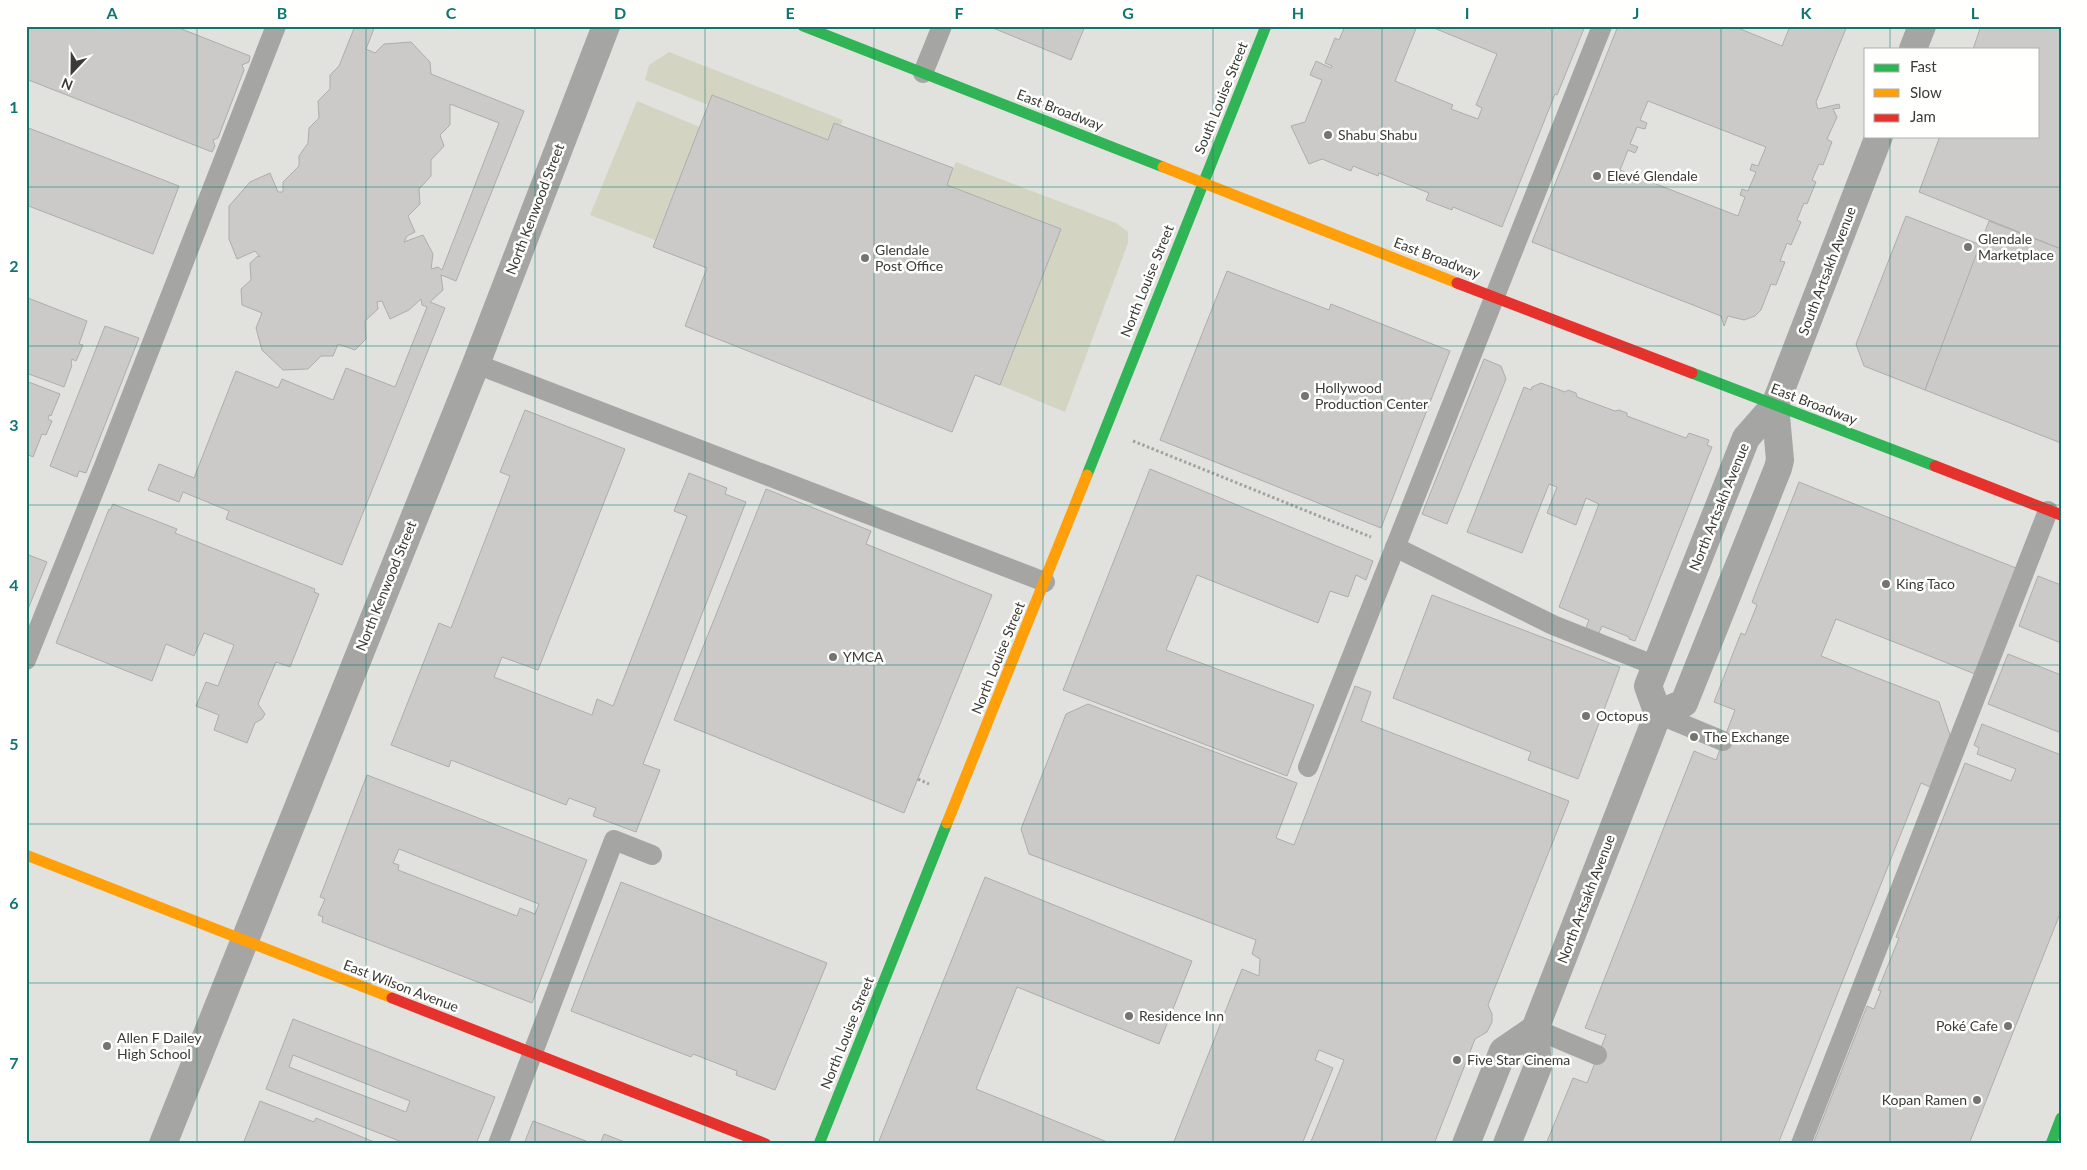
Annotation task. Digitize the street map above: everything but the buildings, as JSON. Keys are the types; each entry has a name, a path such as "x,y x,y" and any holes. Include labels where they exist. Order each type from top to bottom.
{"street":[{"name":"North Kenwood Street","path":"163,1144 476,364 606,26"},
{"name":"East Broadway","path":"803,26 1494,297 2055,513"},
{"name":"South Louise Street","path":"1203,182 1266,26"},
{"path":"1913,48 1922,26"},
{"name":"South Artsakh Avenue","path":"1774,405 1878,138"},
{"name":"North Louise Street","path":"819,1144 1045,582 1203,182"},
{"path":"1658,714 1684,703 1778,468 1780,460 1774,405"},
{"name":"North Artsakh Avenue","path":"1507,1144 1538,1066 1535,1029 1658,714 1648,686 1746,438 1774,405"},
{"name":"East Wilson Avenue","path":"26,856 766,1144"},
{"path":"1466,1144 1503,1051 1535,1029"},
{"path":"2051,1144 2061,1118"}],"lane":[{"path":"26,660 276,26"},
{"path":"923,73 942,26"},
{"path":"1308,767 1602,26"},
{"path":"476,364 1045,582"},
{"path":"1801,1144 2055,513"},
{"path":"1395,547 1553,625 1656,666"},
{"path":"1658,714 1723,741"},
{"path":"498,1144 614,840 652,855"},
{"path":"1535,1029 1597,1055"}],"path":[{"path":"1105,429 1395,547"},
{"path":"918,779 930,784"}],"green space":[{"path":"669,52 843,120 841,125 834,123 828,140 713,95 708,105 645,80 649,65"},
{"path":"637,101 700,127 655,240 590,215"},
{"path":"956,162 1116,223 1128,232 1128,243 1065,412 1000,385 1061,229 947,185"}],"traffic: fast":[{"path":"803,26 1163,167"},
{"path":"1087,475 1266,26"},
{"path":"1692,373 1935,466"},
{"path":"819,1144 947,823"},
{"path":"2051,1144 2061,1118"}],"traffic: slow":[{"path":"1163,167 1457,283"},
{"path":"947,823 1087,475"},
{"path":"26,855 392,998"}],"traffic: jam":[{"path":"1457,283 1692,373"},
{"path":"1935,466 2061,515"},
{"path":"392,998 766,1144"}],"place":[{"name":"Shabu Shabu","path":"1328,135"},
{"name":"Elevé Glendale","path":"1597,176"},
{"name":"Glendale Marketplace","path":"1968,247"},
{"name":"Glendale Post Office","path":"865,258"},
{"name":"Hollywood Production Center","path":"1305,396"},
{"name":"King Taco","path":"1886,584"},
{"name":"YMCA","path":"833,657"},
{"name":"Octopus","path":"1586,716"},
{"name":"The Exchange","path":"1694,737"},
{"name":"Residence Inn","path":"1129,1016"},
{"name":"Poké Cafe","path":"2008,1026"},
{"name":"Allen F Dailey High School","path":"107,1046"},
{"name":"Five Star Cinema","path":"1457,1060"},
{"name":"Kopan Ramen","path":"1977,1100"}]}
